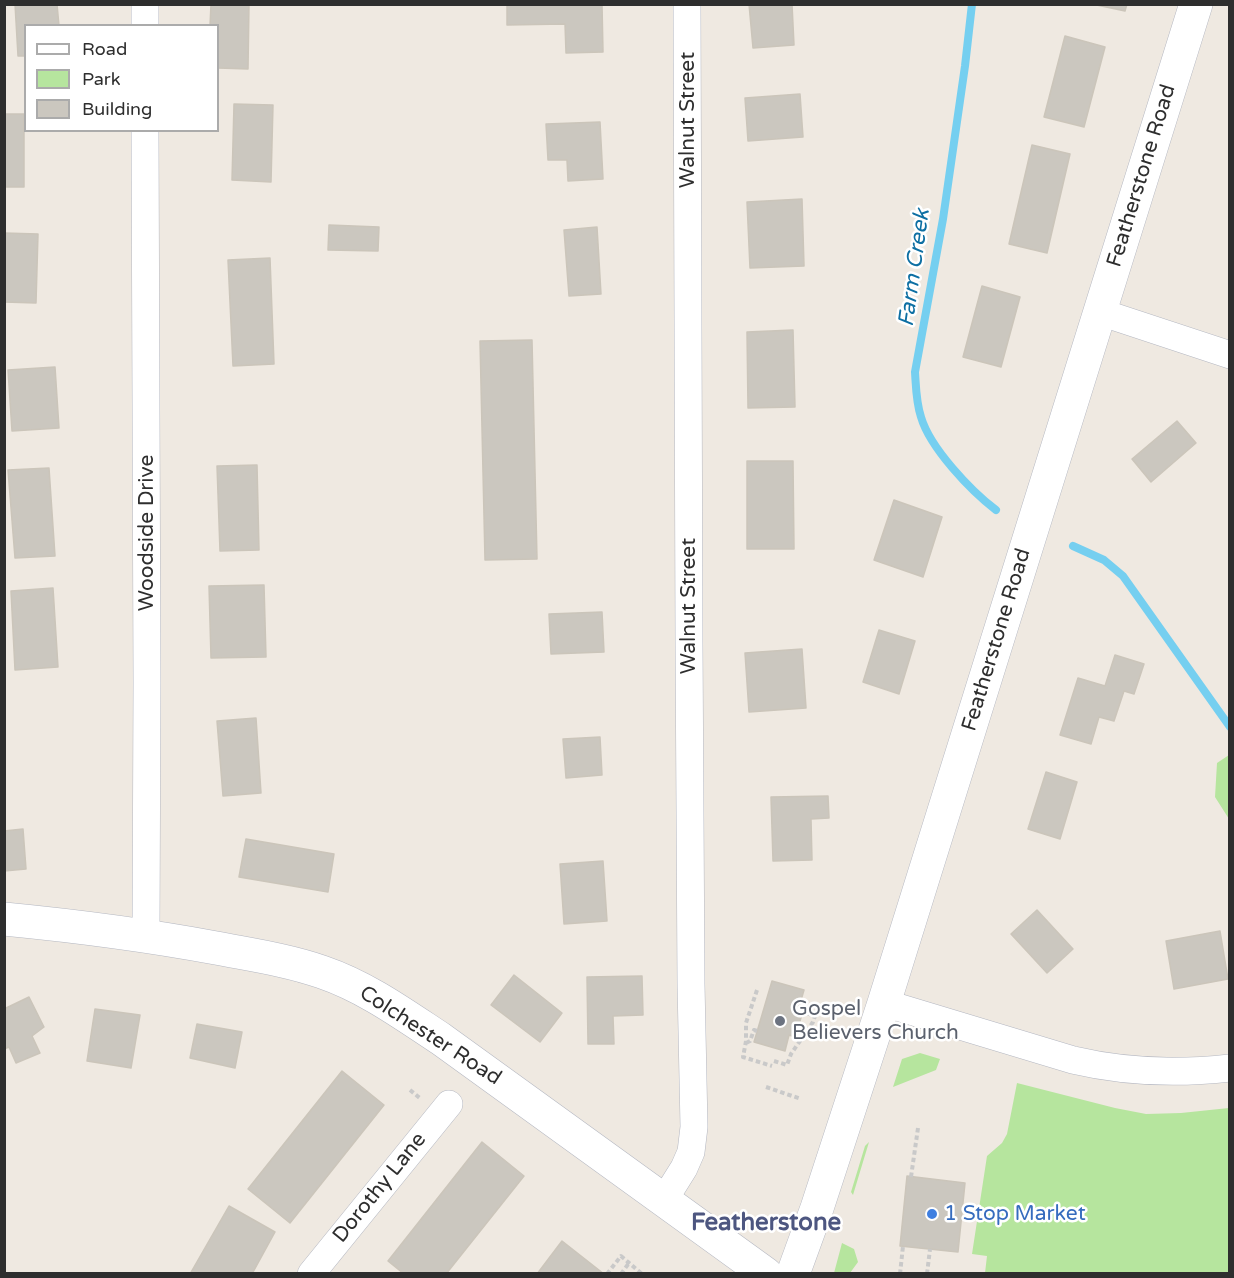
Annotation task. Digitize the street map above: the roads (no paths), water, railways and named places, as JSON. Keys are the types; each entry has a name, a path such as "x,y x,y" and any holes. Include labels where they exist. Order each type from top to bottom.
{"street":[{"path":"145,4 145,24"},
{"name":"Walnut Street","path":"664,1200 691,1152 694,1127 691,984 687,4"},
{"name":"Featherstone Road","path":"793,1274 884,1003 1196,4"},
{"name":"Woodside Drive","path":"145,132 146,935"},
{"path":"1100,312 1230,355"},
{"name":"Colchester Road","path":"4,919 146,935 274,959 322,972 359,987 431,1033 766,1274"},
{"path":"884,1003 1061,1057 1104,1067 1174,1072 1230,1068"},
{"name":"Dorothy Lane","path":"311,1274 449,1104"}],"waterway":[{"name":"Farm Creek","path":"972,4 943,219 915,372 916,394 919,411 933,442 952,468 996,510"},
{"name":"Farm Creek","path":"1073,546 1104,560 1123,576 1230,727"}],"place":[{"name":"Gospel Believers Church","path":"780,1021"},
{"name":"1 Stop Market","path":"932,1214"}],"district":[{"name":"Featherstone","path":"766,1224"}]}
